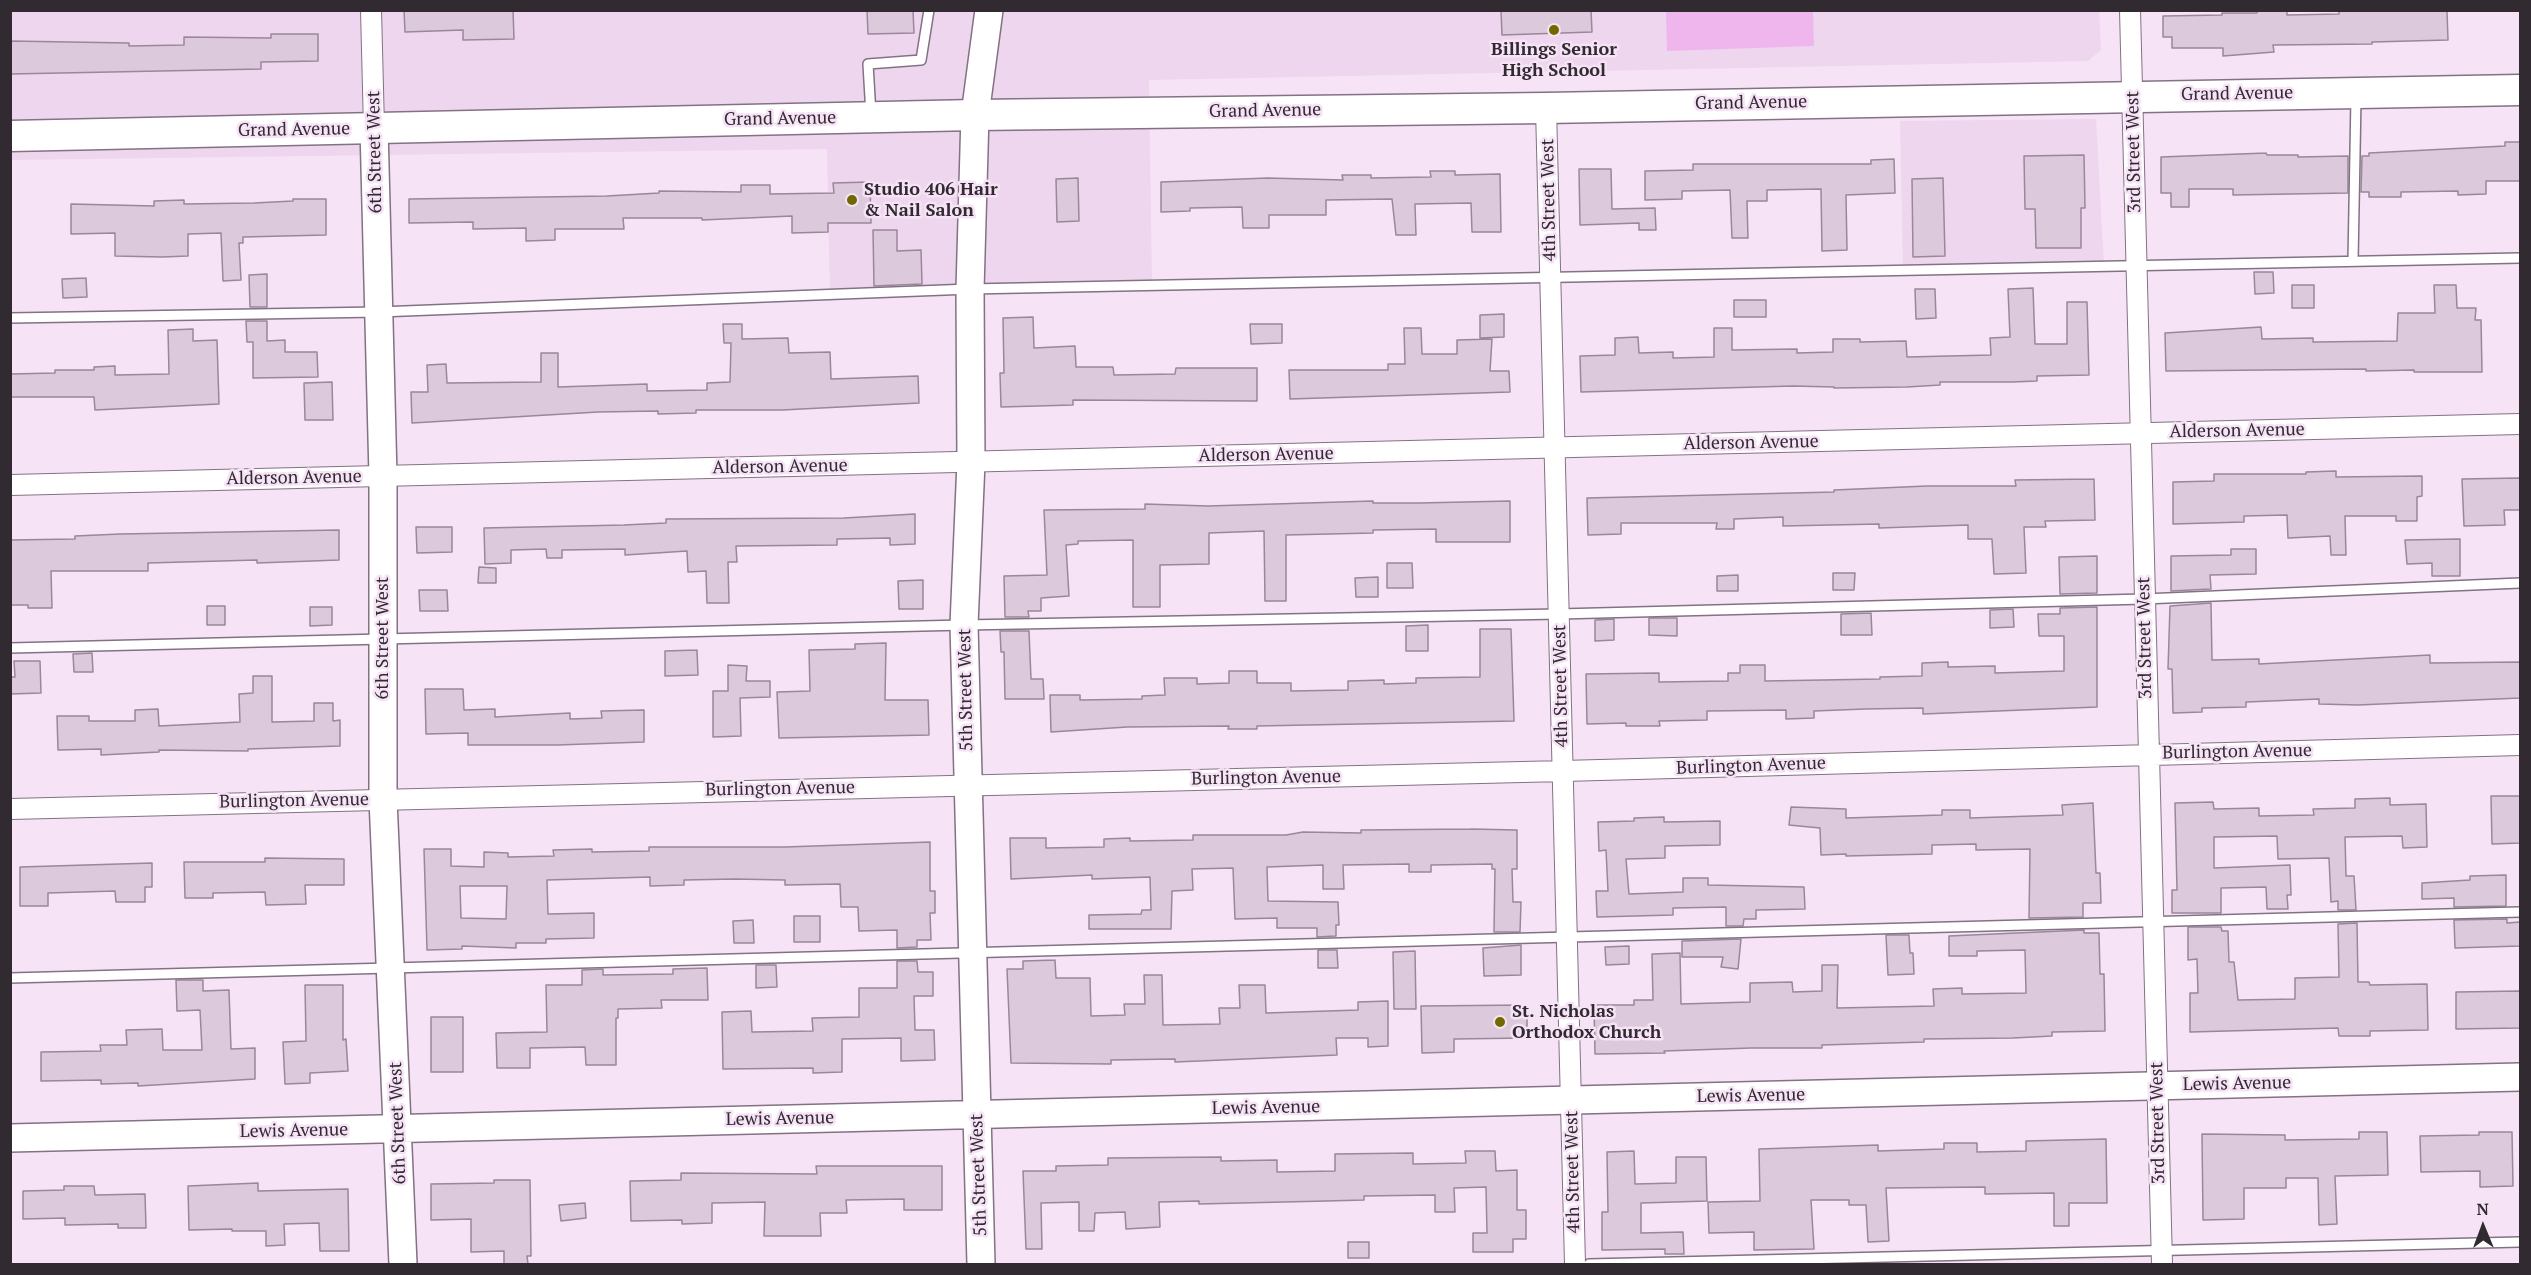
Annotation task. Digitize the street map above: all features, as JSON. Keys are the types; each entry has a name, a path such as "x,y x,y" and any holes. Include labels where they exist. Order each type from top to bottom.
{"main road":[{"name":"Grand Avenue","path":"10,136 975,115 1546,108 2520,90"}],"street":[{"name":"6th Street West","path":"371,10 383,476 383,799 399,1129 403,1264"},
{"name":"5th Street West","path":"981,1264 964,624 970,462 970,289 975,115 989,10"},
{"name":"3rd Street West","path":"2130,10 2162,1258"},
{"name":"4th Street West","path":"1546,108 1575,1264"},
{"name":"Alderson Avenue","path":"10,485 2520,424"},
{"name":"Burlington Avenue","path":"10,808 1563,771 2520,745"},
{"name":"Lewis Avenue","path":"10,1138 2520,1077"}],"lane":[{"path":"871,117 868,64 921,60 929,10"},
{"path":"2353,261 2356,92"},
{"path":"10,318 379,312 970,289 2520,258"},
{"path":"10,648 964,624 1559,614 2144,599 2520,583"},
{"path":"10,978 2520,912"},
{"path":"1589,1264 2162,1258 2520,1242"}],"shaded area":[{"path":"2099,10 2101,50 2088,61 1149,80 1152,286 830,294 827,149 11,160 10,11"},
{"path":"1666,11 1813,11 1814,46 1667,51"},
{"path":"2096,119 2104,266 1903,270 1900,121"}],"building":[{"path":"404,10 513,10 514,39 463,40 463,30 405,32"},
{"path":"867,10 913,10 914,33 868,34"},
{"path":"1501,10 1591,10 1592,32 1502,35"},
{"path":"2257,10 2287,10 2287,15 2339,14 2339,10 2447,11 2448,40 2372,42 2372,44 2273,45 2274,52 2223,56 2223,48 2172,48 2172,37 2163,37 2163,16 2257,13"},
{"path":"271,34 318,34 318,61 261,62 261,69 10,74 10,41 129,43 129,46 184,45 184,37 271,38"},
{"path":"2505,142 2520,142 2520,181 2486,181 2486,194 2458,195 2458,191 2401,192 2401,197 2369,197 2369,192 2361,192 2362,156 2369,156 2369,153 2505,146"},
{"path":"2266,153 2267,155 2298,155 2298,157 2348,156 2348,193 2233,195 2233,189 2189,189 2189,207 2171,207 2171,193 2161,193 2161,157"},
{"path":"2084,155 2085,208 2081,208 2081,248 2036,248 2035,209 2025,209 2024,156"},
{"path":"1894,159 1895,193 1846,195 1847,250 1822,251 1821,189 1767,190 1767,201 1747,201 1748,238 1732,238 1730,190 1682,191 1682,199 1645,200 1645,171 1693,170 1693,164 1871,164 1871,160"},
{"path":"1579,169 1611,169 1612,209 1655,208 1656,230 1639,230 1639,223 1580,225"},
{"path":"1430,171 1455,171 1455,175 1500,174 1501,232 1472,232 1471,203 1415,204 1416,235 1396,235 1392,199 1326,200 1326,215 1269,215 1269,228 1243,228 1242,207 1190,208 1190,211 1161,212 1161,182 1268,178 1343,180 1342,175 1371,175 1371,178 1431,177"},
{"path":"1078,178 1079,221 1057,222 1056,179"},
{"path":"1943,178 1945,256 1913,257 1912,179"},
{"path":"870,182 871,223 828,223 828,232 792,233 792,216 702,220 702,218 623,218 624,229 555,229 555,240 526,241 526,228 473,229 473,222 409,223 409,199 607,196 659,193 659,191 741,192 741,185 770,185 770,194 834,193 833,183"},
{"path":"293,199 326,199 326,235 243,237 243,243 239,243 241,280 223,281 221,233 188,234 188,256 162,257 115,256 115,233 71,234 71,204 154,206 154,201 184,200 184,204 254,203 293,201"},
{"path":"873,230 897,230 897,251 921,250 922,284 874,286"},
{"path":"2254,272 2273,272 2274,293 2255,294"},
{"path":"267,274 267,307 250,307 249,275"},
{"path":"86,278 87,297 63,298 62,279"},
{"path":"2292,285 2314,285 2314,308 2292,308"},
{"path":"2434,285 2456,285 2457,308 2476,308 2475,320 2481,320 2482,372 2366,371 2366,369 2166,371 2165,333 2261,327 2262,339 2313,338 2313,342 2397,341 2398,313 2435,313"},
{"path":"2033,288 2035,344 2067,344 2067,302 2087,302 2089,375 2037,376 2037,381 1940,382 1940,385 1907,387 1793,386 1581,392 1580,356 1615,355 1615,338 1638,337 1639,353 1673,352 1673,358 1714,357 1714,328 1732,328 1732,350 1797,349 1797,353 1833,352 1833,339 1860,339 1860,342 1906,341 1907,357 1991,355 1990,338 2010,337 2008,289"},
{"path":"1915,289 1935,289 1936,318 1916,319"},
{"path":"1734,300 1766,300 1766,317 1734,317"},
{"path":"1504,314 1504,337 1480,338 1480,315"},
{"path":"1033,317 1034,348 1075,346 1076,367 1113,367 1114,375 1175,374 1176,368 1257,368 1257,401 1073,400 1073,405 1001,407 1000,373 1004,373 1003,318"},
{"path":"246,321 267,321 267,341 285,340 285,352 317,352 318,377 253,378 253,342 247,342"},
{"path":"723,324 742,324 742,339 788,338 789,353 830,352 831,379 918,376 919,403 782,410 696,410 696,413 598,412 412,423 411,392 428,392 427,365 446,364 447,383 541,382 541,353 558,353 558,387 647,384 647,391 707,390 707,383 730,382 731,343 724,343"},
{"path":"1250,324 1282,324 1282,343 1251,344"},
{"path":"1404,328 1421,328 1422,354 1457,354 1457,340 1492,339 1490,371 1509,371 1510,392 1290,399 1289,370 1388,370 1388,364 1405,364"},
{"path":"193,329 193,341 217,340 219,404 95,410 94,397 10,397 10,374 55,373 55,370 94,370 94,367 115,366 115,375 169,374 168,330"},
{"path":"332,382 333,420 305,420 304,383"},
{"path":"2336,471 2336,477 2422,476 2422,496 2417,497 2417,521 2396,521 2396,516 2345,516 2346,555 2331,555 2330,536 2288,538 2287,515 2244,516 2244,522 2173,524 2173,482 2214,481 2214,474 2306,474 2306,472"},
{"path":"2520,478 2520,510 2504,510 2505,525 2464,526 2462,479"},
{"path":"2094,479 2095,520 2045,521 2046,527 2024,527 2026,573 1994,574 1992,539 1968,539 1968,525 1879,528 1879,524 1783,526 1783,517 1734,519 1734,529 1716,529 1717,523 1621,523 1621,534 1588,535 1587,498 1834,492 1834,490 1927,486 2016,486 2015,480"},
{"path":"1373,501 1373,503 1419,503 1510,501 1510,542 1436,542 1436,529 1286,535 1286,601 1265,601 1264,531 1209,533 1209,564 1160,565 1160,607 1133,607 1133,540 1078,541 1078,544 1066,545 1069,596 1041,598 1041,611 1028,611 1029,617 1005,617 1004,576 1047,575 1044,510 1145,509 1145,504 1208,506"},
{"path":"915,514 915,544 890,545 890,538 837,539 837,545 736,546 737,562 728,562 729,603 707,603 706,571 688,572 687,551 625,555 625,549 562,550 562,558 547,558 546,549 511,550 511,563 485,564 484,528 666,523 666,519 844,518"},
{"path":"416,527 452,527 452,552 417,553"},
{"path":"339,530 339,560 148,563 148,571 51,571 52,608 10,605 10,540 75,539 75,536 120,534"},
{"path":"2460,539 2460,576 2432,576 2432,563 2407,564 2405,540"},
{"path":"2231,549 2256,549 2256,574 2210,575 2211,589 2171,591 2171,556 2231,555"},
{"path":"2097,556 2097,593 2060,594 2059,557"},
{"path":"1387,563 1412,563 1413,588 1387,588"},
{"path":"479,567 496,568 496,583 478,583"},
{"path":"1833,573 1855,573 1854,590 1833,590"},
{"path":"1738,575 1738,591 1717,591 1717,576"},
{"path":"1378,577 1378,597 1356,597 1355,578"},
{"path":"923,580 923,609 899,609 898,581"},
{"path":"419,590 447,590 448,611 420,611"},
{"path":"2211,603 2212,660 2259,659 2259,664 2430,655 2430,663 2520,662 2520,698 2358,705 2319,704 2319,699 2246,702 2246,707 2202,708 2202,712 2173,713 2172,669 2168,669 2170,606"},
{"path":"207,606 225,606 225,625 207,625"},
{"path":"310,607 332,607 332,625 310,626"},
{"path":"2097,607 2097,707 1923,714 1923,708 1865,709 1814,711 1814,718 1786,719 1786,710 1707,711 1707,720 1659,721 1660,726 1626,726 1626,723 1587,724 1586,674 1659,673 1659,682 1728,681 1728,673 1740,673 1740,665 1765,665 1765,681 1880,679 1880,677 1922,676 1922,663 1948,662 1948,667 1995,666 1995,673 2064,671 2064,636 2039,636 2038,614 2060,614 2060,608"},
{"path":"2013,609 2014,627 1990,628 1990,610"},
{"path":"1871,613 1872,635 1841,635 1841,614"},
{"path":"1649,618 1677,618 1677,636 1649,635"},
{"path":"1614,619 1614,640 1595,641 1595,620"},
{"path":"1428,625 1428,651 1406,651 1406,626"},
{"path":"1480,629 1511,629 1514,721 1257,726 1257,729 1228,729 1229,726 1127,727 1051,732 1050,695 1080,695 1080,700 1142,699 1142,696 1165,695 1164,678 1197,678 1197,684 1229,683 1229,671 1257,671 1257,683 1291,683 1291,691 1348,690 1348,681 1384,680 1384,684 1416,683 1416,678 1480,677"},
{"path":"1000,631 1029,631 1031,679 1043,679 1044,699 1005,699 1004,652 1001,652"},
{"path":"886,643 885,700 928,700 929,735 779,738 777,692 810,691 809,650 855,649 855,644"},
{"path":"697,650 698,675 665,676 665,651"},
{"path":"92,653 93,672 74,672 73,654"},
{"path":"14,661 40,661 41,693 10,694 10,677 15,677"},
{"path":"728,665 747,666 746,681 770,681 770,697 740,698 741,736 713,737 713,691 728,691"},
{"path":"253,676 272,676 272,722 314,721 314,703 333,703 333,721 340,720 340,746 248,749 248,751 159,750 159,752 101,755 101,749 58,750 57,716 89,716 89,721 135,721 135,710 158,709 159,726 240,722 239,694 253,693"},
{"path":"425,689 463,689 464,710 495,709 495,717 570,713 570,719 602,718 601,711 644,710 644,742 468,745 468,733 426,734"},
{"path":"2491,796 2520,796 2520,843 2492,844"},
{"path":"2390,798 2390,805 2426,804 2427,847 2403,848 2402,836 2345,837 2346,876 2354,876 2356,910 2338,910 2338,901 2331,902 2329,858 2278,859 2277,836 2214,837 2214,868 2290,865 2291,895 2287,895 2288,909 2267,909 2266,887 2221,888 2221,913 2172,913 2172,890 2177,890 2175,803 2213,802 2214,809 2259,808 2259,816 2314,815 2313,809 2355,808 2355,799"},
{"path":"2093,803 2096,873 2100,873 2101,903 2083,903 2083,917 2029,918 2030,849 1976,850 1976,844 1932,845 1932,854 1821,855 1820,828 1789,825 1791,807 1846,809 1846,818 1942,815 1942,810 1970,810 1970,818 2063,815 2062,805"},
{"path":"1664,817 1664,822 1720,821 1720,845 1665,846 1665,858 1626,859 1629,894 1683,892 1683,878 1708,878 1708,885 1804,887 1805,909 1756,910 1756,919 1744,919 1743,926 1726,926 1726,907 1673,908 1673,915 1597,917 1596,891 1608,891 1606,850 1599,851 1598,822"},
{"path":"1361,830 1517,830 1517,869 1512,869 1513,902 1521,902 1520,932 1494,932 1495,869 1492,869 1492,864 1431,865 1431,872 1409,872 1409,864 1343,865 1344,889 1323,889 1323,865 1267,867 1268,901 1338,902 1339,925 1336,925 1336,936 1317,937 1317,928 1277,928 1277,918 1235,919 1233,868 1192,869 1193,890 1172,891 1171,929 1089,929 1089,915 1141,914 1142,910 1151,910 1150,877 1092,879 1092,875 1011,879 1010,838 1046,838 1046,848 1104,847 1104,839 1193,840 1193,835 1286,835 1303,832 1361,833"},
{"path":"930,842 930,891 935,891 935,913 930,913 931,940 917,940 917,947 897,948 897,930 859,931 858,907 841,907 840,884 785,885 785,880 735,879 684,880 684,885 650,886 650,877 547,880 548,914 594,913 594,938 546,939 546,943 516,943 516,948 462,946 462,949 427,950 424,849 451,849 451,866 484,867 484,852 508,853 508,857 554,856 553,850 592,849 592,852 649,851 649,847 785,847","holes":["460,886 507,886 506,919 461,918"]},
{"path":"265,858 344,859 344,885 305,885 306,904 266,905 265,892 213,893 213,898 185,898 184,862 265,862"},
{"path":"152,863 152,887 145,887 145,902 116,902 115,891 48,893 48,906 20,906 20,867"},
{"path":"2506,875 2506,906 2454,907 2454,898 2422,899 2422,883 2470,880 2470,876"},
{"path":"794,916 820,916 820,942 794,942"},
{"path":"2507,919 2507,923 2520,922 2520,946 2455,948 2454,920"},
{"path":"753,920 754,943 734,943 733,921"},
{"path":"2357,923 2358,982 2369,982 2370,985 2427,984 2428,1030 2370,1031 2370,1036 2339,1036 2338,1028 2190,1032 2190,993 2198,993 2197,959 2188,960 2188,927 2221,927 2222,931 2228,931 2229,962 2234,962 2238,1000 2295,999 2295,978 2339,977 2338,924"},
{"path":"2084,930 2084,933 2099,933 2100,974 2104,974 2105,1031 2052,1032 2052,1036 2013,1038 1924,1039 1924,1042 1822,1045 1822,1048 1751,1048 1595,1054 1594,1005 1634,1005 1634,1000 1653,1000 1652,954 1680,953 1681,1004 1750,1002 1750,983 1792,982 1793,992 1822,991 1822,965 1838,965 1837,1008 1934,1006 1933,989 1962,988 1962,994 2026,993 2025,950 1977,951 1977,956 1949,956 1949,936"},
{"path":"1886,935 1909,935 1914,974 1888,975"},
{"path":"1741,939 1738,969 1721,967 1723,957 1682,957 1682,941"},
{"path":"1521,945 1521,975 1484,976 1483,948"},
{"path":"1629,946 1629,964 1606,965 1605,947"},
{"path":"1318,950 1337,950 1338,968 1318,968"},
{"path":"1415,951 1416,1009 1394,1009 1393,952"},
{"path":"1055,960 1056,978 1090,978 1091,1016 1125,1015 1124,1004 1145,1004 1144,975 1162,975 1163,1025 1220,1024 1219,1008 1240,1008 1239,985 1265,985 1266,1013 1358,1010 1358,1002 1388,1001 1388,1046 1368,1047 1368,1038 1336,1038 1337,1055 1175,1062 1175,1059 1111,1060 1111,1064 1011,1063 1007,969 1023,969 1023,961"},
{"path":"897,961 917,961 918,972 933,972 933,996 914,996 915,1030 934,1030 935,1060 901,1061 901,1038 842,1039 842,1072 813,1073 813,1068 723,1069 722,1012 751,1011 752,1032 813,1031 812,1018 859,1017 859,988 897,988"},
{"path":"756,965 776,965 777,987 756,988"},
{"path":"707,968 708,1000 661,1000 662,1008 618,1009 616,1065 586,1065 585,1047 530,1048 530,1068 497,1068 496,1033 547,1032 546,985 582,985 582,970 603,969 603,975 673,974 673,969"},
{"path":"176,980 203,980 203,991 229,990 231,1049 255,1048 255,1079 138,1086 138,1083 101,1084 101,1080 41,1081 41,1052 101,1051 100,1045 127,1045 126,1030 162,1029 163,1050 202,1050 200,1010 177,1011"},
{"path":"305,985 343,985 343,1040 346,1039 348,1071 310,1073 310,1083 285,1084 283,1042 306,1041"},
{"path":"2520,991 2520,1028 2456,1029 2456,992"},
{"path":"1527,1005 1527,1038 1454,1039 1454,1052 1422,1053 1421,1006"},
{"path":"431,1017 463,1017 463,1072 431,1072"},
{"path":"2359,1132 2387,1132 2388,1175 2335,1176 2337,1224 2319,1225 2318,1178 2286,1178 2286,1188 2244,1188 2244,1219 2203,1220 2202,1134 2285,1135 2285,1140 2359,1139"},
{"path":"2479,1132 2512,1132 2513,1186 2480,1187 2480,1171 2421,1172 2420,1136 2479,1135"},
{"path":"2106,1139 2107,1203 2069,1203 2069,1226 2054,1226 2054,1193 1985,1194 1985,1187 1886,1188 1889,1241 1868,1242 1866,1205 1849,1205 1849,1200 1811,1200 1814,1249 1754,1250 1754,1232 1709,1233 1708,1202 1760,1201 1759,1149 1878,1145 1878,1151 1944,1149 1944,1143 1977,1143 1977,1152 2026,1151 2026,1141"},
{"path":"1465,1151 1495,1151 1496,1171 1517,1170 1517,1210 1526,1210 1526,1239 1513,1239 1513,1252 1473,1252 1473,1233 1487,1233 1486,1187 1454,1188 1455,1212 1435,1212 1435,1195 1364,1196 1364,1200 1326,1201 1199,1204 1199,1201 1159,1202 1160,1227 1126,1229 1125,1212 1095,1213 1094,1231 1079,1231 1079,1202 1041,1203 1042,1249 1026,1249 1023,1171 1056,1171 1056,1166 1108,1165 1108,1158 1221,1157 1221,1161 1277,1160 1277,1172 1335,1171 1335,1154 1413,1153 1413,1164 1466,1163"},
{"path":"1634,1151 1635,1184 1676,1183 1676,1157 1706,1157 1707,1201 1641,1203 1641,1233 1683,1232 1684,1254 1665,1254 1665,1249 1602,1250 1602,1212 1608,1212 1607,1152"},
{"path":"816,1166 942,1166 942,1210 904,1210 904,1199 846,1200 847,1213 820,1213 821,1236 764,1236 765,1202 712,1203 712,1223 682,1224 682,1220 631,1221 630,1181 681,1180 681,1173 817,1174"},
{"path":"494,1180 530,1180 531,1256 527,1256 528,1264 504,1264 504,1251 471,1252 471,1219 431,1220 431,1184 494,1183"},
{"path":"258,1183 258,1191 348,1189 349,1251 320,1251 319,1223 284,1224 285,1245 266,1246 266,1231 189,1230 188,1186"},
{"path":"64,1186 94,1186 95,1195 145,1194 146,1228 118,1228 118,1224 65,1225 65,1218 23,1219 23,1191 64,1190"},
{"path":"585,1203 586,1218 561,1221 559,1205"},
{"path":"1348,1242 1369,1242 1369,1258 1348,1258"}],"place":[{"name":"Billings Senior High School","path":"1554,30"},
{"name":"Studio 406 Hair & Nail Salon","path":"852,200"},
{"name":"St. Nicholas Orthodox Church","path":"1500,1022"}]}
